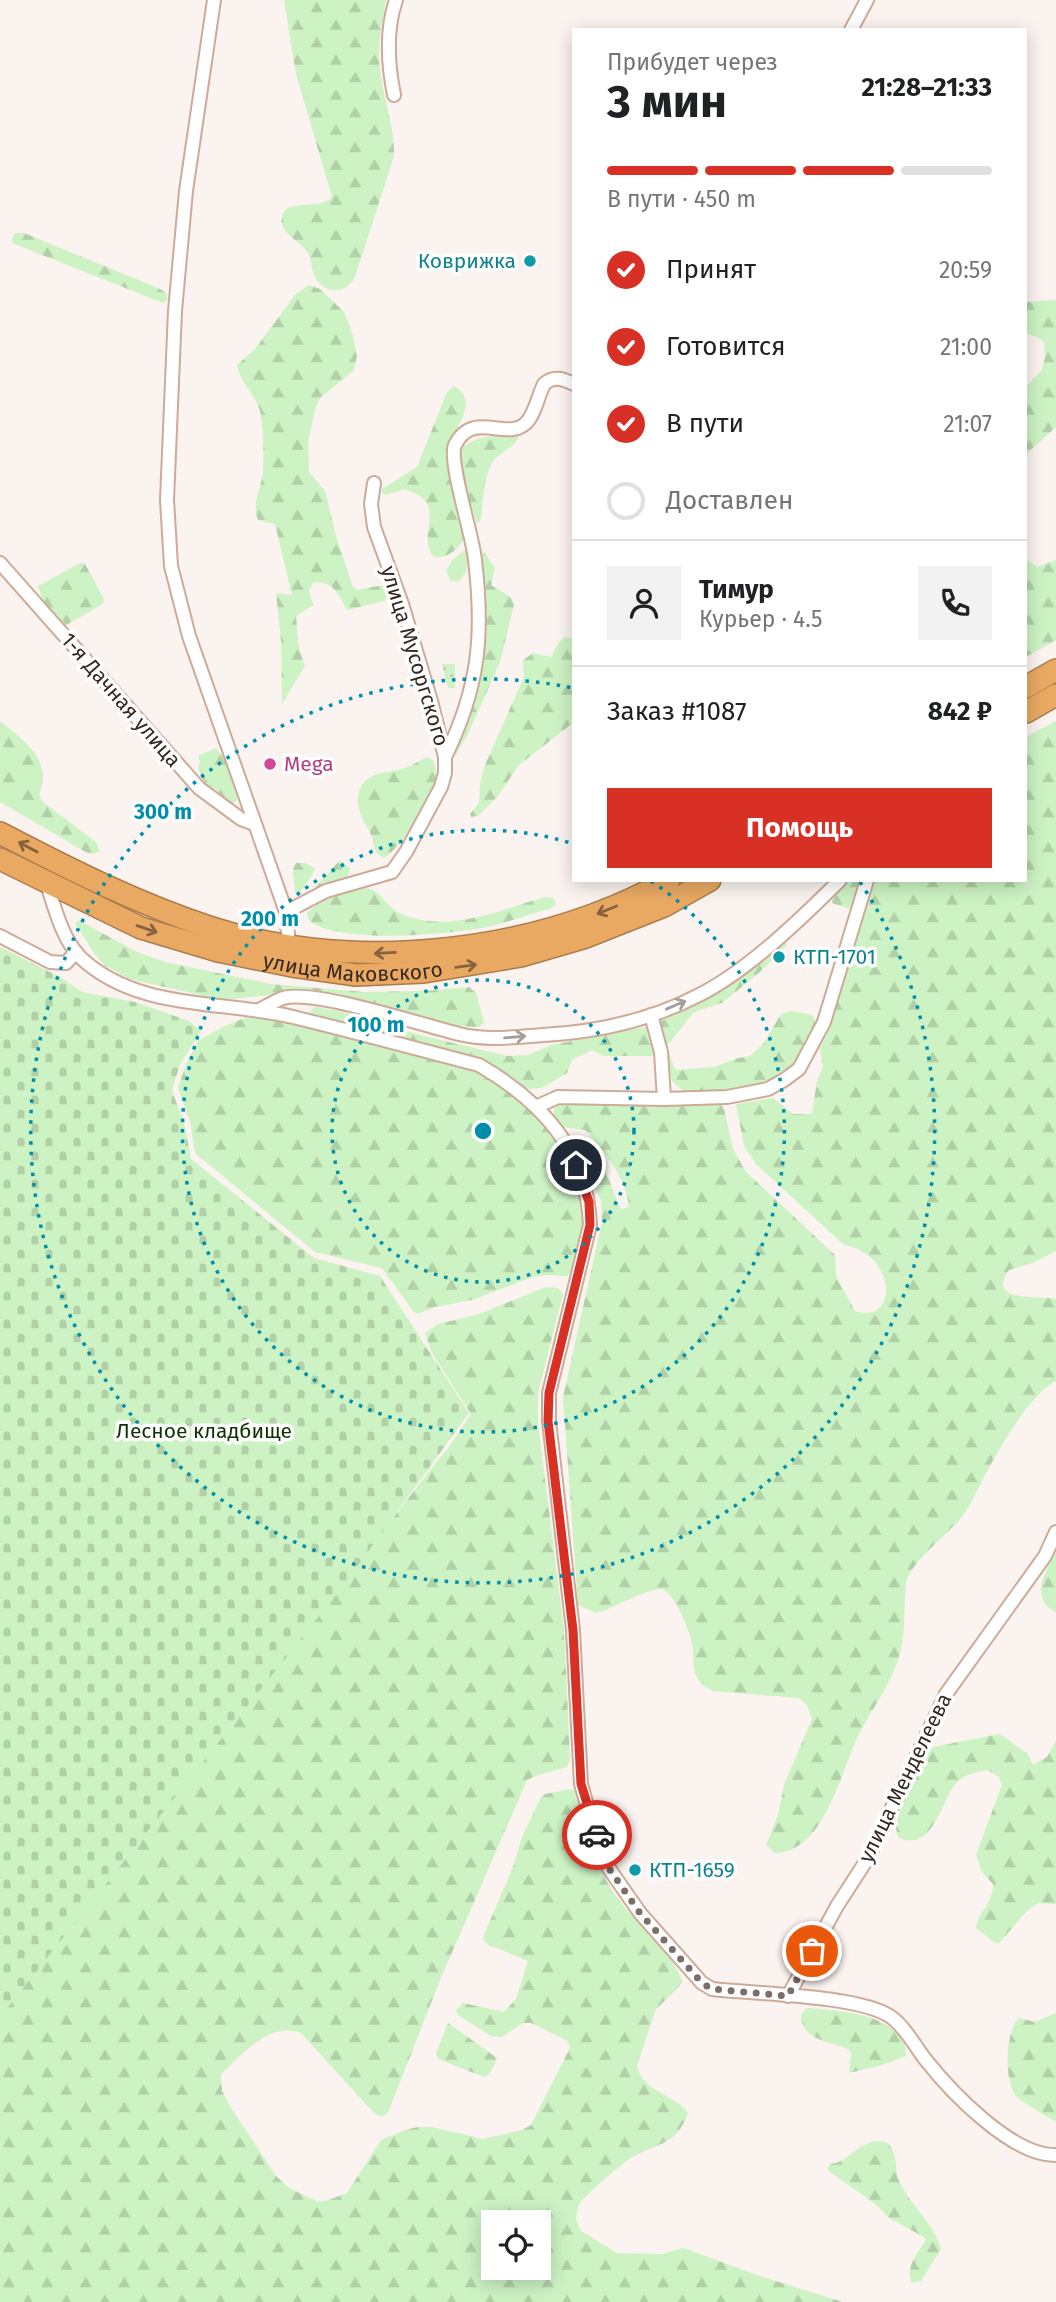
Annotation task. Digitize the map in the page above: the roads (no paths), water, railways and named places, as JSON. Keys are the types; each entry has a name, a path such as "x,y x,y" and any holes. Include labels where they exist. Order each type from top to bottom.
{"highway":[{"path":"1027,686 1056,670"},
{"path":"1027,711 1056,695"},
{"name":"улица Маковского","path":"0,833 145,905 215,929 289,946 361,954 427,951 524,935 578,921 619,905 665,882"},
{"name":"улица Маковского","path":"0,859 141,928 218,951 356,975 424,972 521,956 583,938 664,906 706,882"}],"street":[{"path":"214,0 186,191 175,311 167,489 171,566 189,636 286,912 289,946"},
{"path":"394,95 390,19 396,0"},
{"path":"852,28 866,0"},
{"path":"445,757 472,688 480,643 472,538 453,462 455,446 463,434 474,427 516,429 532,414 547,381 558,378 572,383"},
{"name":"улица Мусоргского","path":"286,912 326,891 392,872 441,788 445,773 440,733 402,604 374,527 371,504 374,483"},
{"name":"1-я Дачная улица","path":"0,563 200,788 241,819 254,824"},
{"path":"46,881 61,923 76,952 94,968 128,989 168,998 291,1016 479,1065 505,1080 538,1107 557,1132 576,1165 589,1202 590,1225 549,1393 548,1421 573,1630 581,1784 608,1867 640,1913 702,1983 712,1989 867,2005 891,2017 945,2084 992,2126 1023,2146 1045,2155 1056,2155"},
{"path":"258,1010 284,998 325,1000 463,1035 499,1039 587,1032 651,1015 702,994 735,973 811,909 838,882"},
{"path":"538,1107 558,1097 727,1097 768,1089 799,1069 824,1023 866,882"},
{"path":"0,936 59,964 66,963 76,952"},
{"path":"651,1015 661,1052 664,1099"},
{"name":"улица Менделеева","path":"788,1996 837,1906 868,1858 946,1694 1045,1556 1056,1532"}],"place":[{"name":"Коврижка","path":"530,261"},
{"name":"Mega","path":"270,764"},
{"name":"КТП-1701","path":"779,957"},
{"name":"КТП-1659","path":"635,1870"}],"park label":[{"name":"Лесное кладбище","path":"204,1431"}]}
